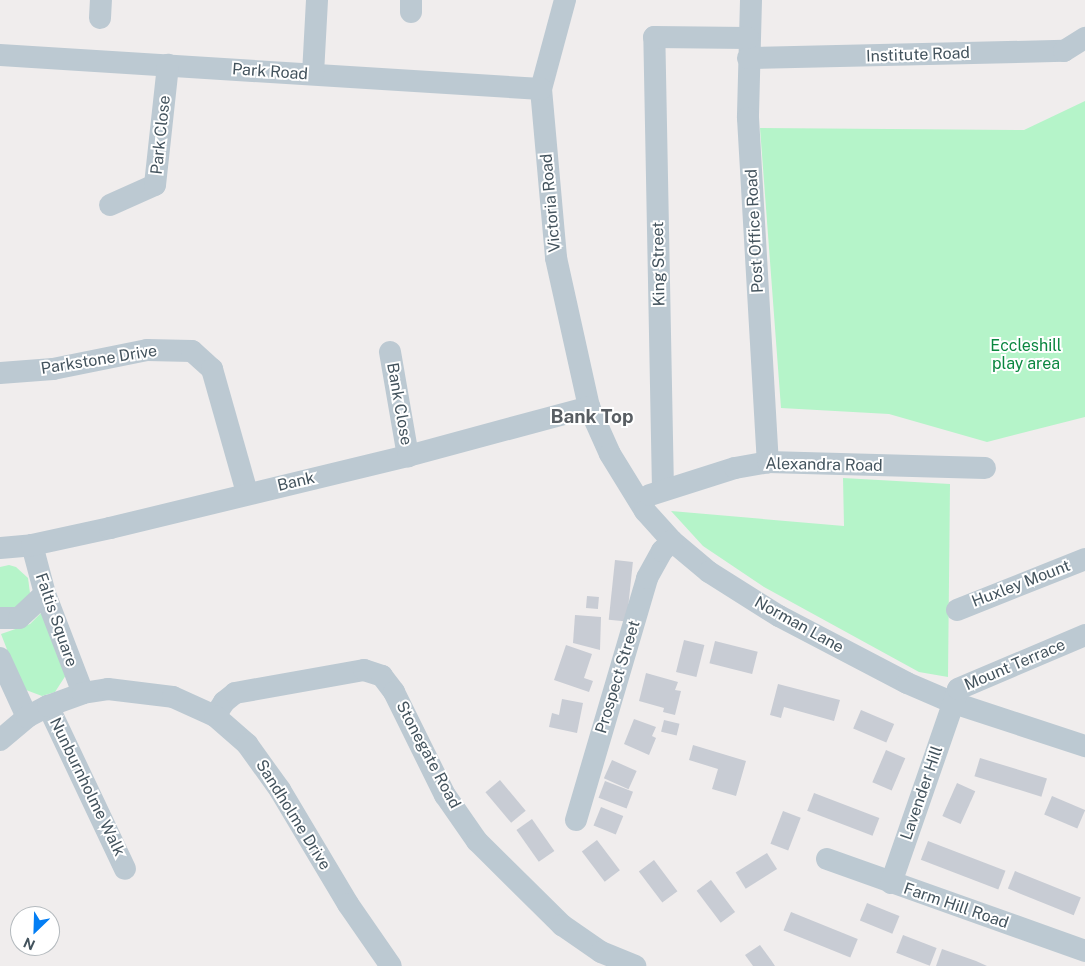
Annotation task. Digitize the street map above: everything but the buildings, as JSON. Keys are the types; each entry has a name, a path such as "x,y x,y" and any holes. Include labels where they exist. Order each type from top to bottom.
{"street":[{"path":"313,74 317,0"},
{"name":"Victoria Road","path":"564,0 540,89 556,258 589,407"},
{"name":"Post Office Road","path":"751,0 748,48 748,118 768,462"},
{"name":"Institute Road","path":"654,37 748,48 1064,51 1085,38"},
{"name":"King Street","path":"654,37 663,490"},
{"name":"Park Road","path":"0,55 540,89"},
{"name":"Park Close","path":"110,205 156,185 168,65"},
{"name":"Parkstone Drive","path":"0,373 53,368 147,350 192,351 212,369 247,494"},
{"name":"Bank Close","path":"390,352 408,456"},
{"name":"Bank","path":"0,548 32,545 408,456 589,407"},
{"name":"Norman Lane","path":"589,407 610,454 638,500 672,541 709,572 779,616 907,683 954,703 1085,746"},
{"name":"Alexandra Road","path":"638,500 663,490 768,462 985,468"},
{"name":"Prospect Street","path":"576,820 647,578 662,551 672,541"},
{"name":"Faltis Square","path":"32,545 45,594 82,693"},
{"name":"Huxley Mount","path":"957,610 1085,559"},
{"path":"0,618 19,618 45,594"},
{"name":"Mount Terrace","path":"954,703 958,689 1085,635"},
{"path":"0,658 27,717"},
{"name":"Stonegate Road","path":"215,716 224,702 235,693 364,670 382,676 394,692 445,795 478,841 562,925 601,952 635,966"},
{"name":"Sandholme Drive","path":"0,740 27,717 48,706 82,693 134,690 173,697 215,716 247,744 280,790 348,904 391,966"},
{"name":"Lavender Hill","path":"891,883 954,703"},
{"name":"Nunburnholme Walk","path":"48,706 125,869"},
{"name":"Farm Hill Road","path":"827,859 1085,952"}],"green space":[{"name":"Eccleshill play area","path":"1085,101 1085,417 987,442 889,414 781,408 760,128 1024,130"},
{"path":"843,478 950,484 948,677 919,672 764,587 703,546 671,511 844,526"},
{"path":"9,565 16,567 28,578 30,593 22,607 0,611 0,567"},
{"path":"42,612 66,675 55,692 42,696 26,690 20,683 1,634 30,624"}],"district":[{"name":"Bank Top","path":"592,417"}]}
